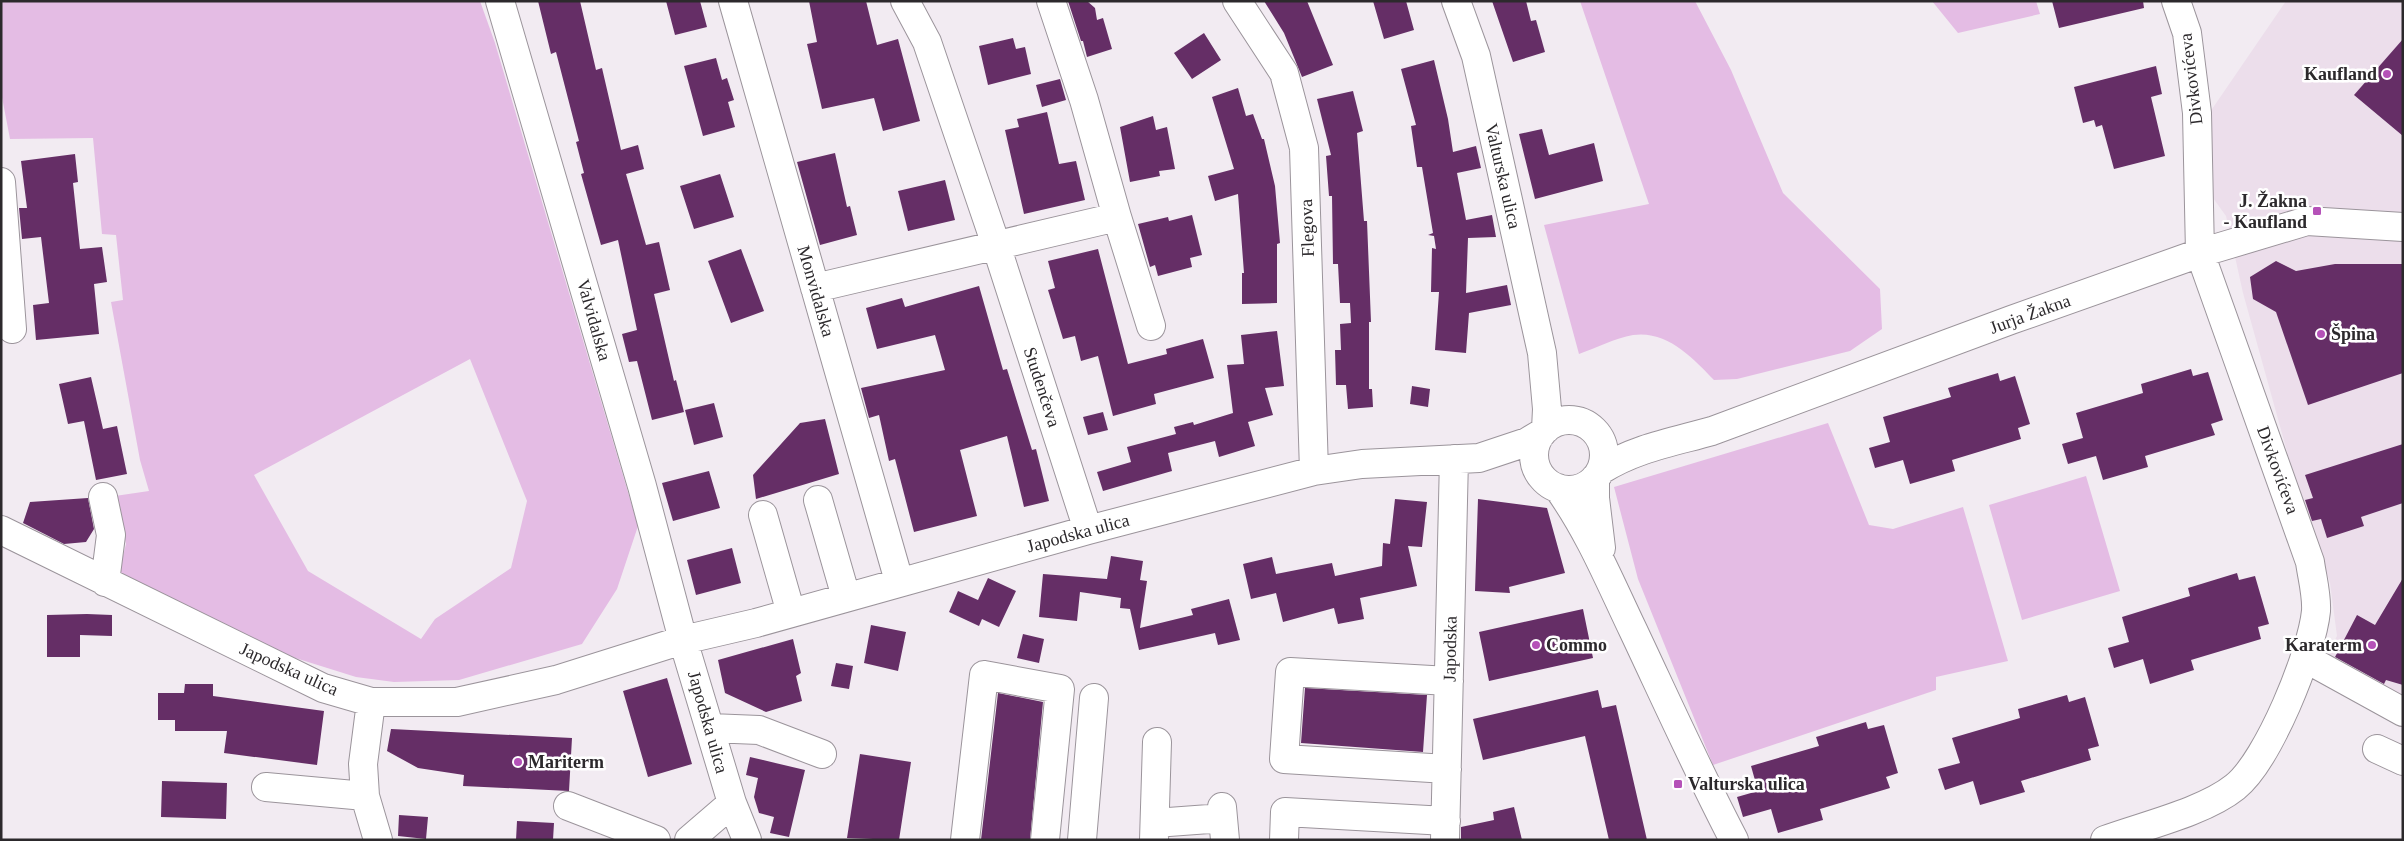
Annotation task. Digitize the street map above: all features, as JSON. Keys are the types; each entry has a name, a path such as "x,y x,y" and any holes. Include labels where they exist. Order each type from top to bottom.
{"street":[{"name":"Valvidalska","path":"500,1 642,486 684,640"},
{"name":"Monvidalska","path":"733,1 899,581"},
{"name":"Studenčeva","path":"904,1 927,42 996,245 1088,530"},
{"path":"1050,1 1084,100 1117,217 1152,326"},
{"name":"Flegova","path":"1237,1 1284,73 1304,148 1314,471"},
{"name":"Valturska ulica","path":"1456,1 1476,56 1542,353 1547,409 1544,431"},
{"name":"Divkovićeva","path":"2105,840 2215,800 2235,787 2252,772 2263,753 2305,658 2316,610 2310,562 2200,253 2197,113 2187,33 2176,1"},
{"path":"1,182 12,329"},
{"path":"815,288 1117,217"},
{"name":"Jurja Žakna","path":"1598,474 1626,455 1664,442 1712,431 2200,253 2307,221 2403,227"},
{"name":"Valturska ulica","path":"1542,353 1565,401 1590,428"},
{"path":"1604,564 1597,524 1598,474 1603,450 1590,428 1565,420 1544,431 1536,443 1534,454 1535,466 1583,525 1604,564 1692,759 1734,840"},
{"name":"Jurja Žakna","path":"1590,428 1611,438 1664,442"},
{"name":"Japodska ulica","path":"1,530 323,688 371,702 457,702 556,680 684,640 1088,530 1314,471 1362,464 1467,458 1527,442 1544,431"},
{"name":"Japodska ulica","path":"1467,458 1549,482"},
{"name":"Japodska","path":"1445,830 1449,681 1467,458"},
{"path":"1549,482 1578,489 1598,474"},
{"path":"103,497 112,535 105,582"},
{"path":"818,500 846,597"},
{"path":"763,515 791,612"},
{"name":"Japodska ulica","path":"684,640 732,804 747,840"},
{"path":"2305,658 2403,712"},
{"path":"1447,769 1284,759 1290,672 1449,681"},
{"path":"965,840 984,674 1060,689 1045,840"},
{"path":"1082,840 1094,698"},
{"path":"371,702 363,764 365,796 378,840"},
{"path":"710,728 759,730 822,754"},
{"path":"1157,742 1154,831 1224,821"},
{"path":"2377,749 2403,761"},
{"path":"266,787 365,796"},
{"path":"689,840 732,804"},
{"path":"568,806 656,840"},
{"path":"1284,840 1285,812 1445,830"}],"shaded area":[{"path":"1,1 480,1 495,43 638,526 617,589 582,644 459,680 394,682 356,677 257,646 119,572 126,544 115,496 149,491 140,460 111,302 123,300 116,235 102,234 93,138 10,139 1,92","holes":["470,359 527,501 511,568 435,619 421,639 308,571 254,475"]},
{"path":"1580,1 1695,1 1731,70 1783,193 1880,289 1882,329 1850,351 1737,379 1714,380 1678,347 1657,337 1645,335 1619,338 1579,354 1544,225 1649,204"},
{"path":"1932,1 2036,1 2040,14 1958,33"},
{"path":"2286,1 2403,1 2403,724 2315,677 2337,636 2330,583 2288,455 2243,293 2226,216 2213,198 2210,112"},
{"path":"1828,423 1869,525 1893,529 1963,507 2008,661 1936,677 1936,690 1713,765 1638,579 1614,487"},
{"path":"2086,476 2120,591 2022,620 1989,505"}],"building":[{"path":"538,1 580,1 596,70 602,68 621,150 638,145 644,169 626,174 646,245 659,242 670,290 654,294 674,381 676,380 684,412 652,420 637,361 629,362 622,334 637,330 618,240 601,245 581,174 584,173 576,142 579,141 556,52 551,54"},
{"path":"666,1 700,1 707,27 675,35"},
{"path":"809,1 866,1 877,45 898,39 920,121 883,131 874,98 822,109 807,44 817,42"},
{"path":"1068,1 1087,1 1095,8 1097,20 1103,18 1112,49 1087,57"},
{"path":"1264,1 1307,1 1333,65 1302,77 1284,33"},
{"path":"1373,1 1406,1 1414,30 1384,39"},
{"path":"1492,1 1526,1 1531,21 1536,20 1545,52 1513,62"},
{"path":"2052,1 2143,1 2144,8 2059,28"},
{"path":"1204,33 1221,60 1192,79 1174,53"},
{"path":"1013,38 1016,49 1025,47 1031,74 988,85 979,46"},
{"name":"Kaufland","path":"2403,39 2403,136 2354,95"},
{"path":"716,58 722,80 727,78 734,100 728,102 735,127 703,136 684,66"},
{"path":"1434,60 1448,119 1453,152 1476,146 1481,168 1457,173 1466,220 1492,215 1496,237 1468,238 1466,293 1507,285 1511,305 1469,313 1466,353 1435,350 1439,292 1431,292 1432,248 1436,249 1434,236 1428,235 1433,233 1422,167 1417,167 1411,126 1416,125 1401,69"},
{"path":"2156,66 2162,94 2151,97 2165,156 2114,169 2102,125 2096,127 2094,120 2083,123 2074,87"},
{"path":"1060,79 1066,100 1042,107 1036,85"},
{"path":"1238,88 1246,116 1253,114 1262,139 1264,139 1275,186 1280,243 1277,244 1277,303 1242,304 1242,273 1244,273 1238,194 1215,201 1208,176 1234,169 1212,97"},
{"path":"1353,91 1363,131 1357,133 1364,221 1367,221 1371,322 1369,322 1369,389 1372,389 1373,407 1348,409 1346,385 1336,385 1335,350 1341,350 1340,324 1351,323 1350,303 1340,303 1338,264 1333,264 1332,196 1329,196 1326,156 1331,155 1317,99"},
{"path":"1047,112 1059,164 1076,161 1085,200 1024,214 1005,130 1019,127 1017,119"},
{"path":"1153,116 1156,130 1167,127 1175,169 1159,171 1160,176 1130,182 1120,127"},
{"path":"1542,129 1549,155 1594,143 1603,181 1535,199 1519,134"},
{"path":"835,153 847,207 850,206 857,235 820,245 797,162"},
{"path":"75,154 78,182 73,183 80,249 102,247 107,282 94,284 99,334 36,340 33,305 49,303 41,237 22,239 19,208 27,208 21,161"},
{"path":"720,174 734,217 694,229 680,186"},
{"path":"945,180 955,220 908,231 898,191"},
{"path":"1192,215 1202,255 1190,258 1192,267 1158,276 1155,265 1150,267 1138,224 1168,217 1169,221"},
{"path":"741,249 764,311 731,323 708,261"},
{"path":"1098,249 1128,364 1167,354 1166,349 1203,339 1214,378 1154,394 1156,404 1113,416 1098,356 1081,361 1075,336 1063,339 1048,290 1055,288 1048,261"},
{"name":"Špina","path":"2276,261 2296,271 2335,264 2403,264 2403,373 2308,405 2276,312 2253,299 2250,277"},
{"path":"979,286 1003,370 1007,369 1032,450 1036,449 1049,501 1024,507 1007,436 960,450 977,516 914,532 895,459 889,461 879,415 869,418 861,388 945,370 935,335 877,349 866,308 902,298 905,307"},
{"path":"1277,331 1284,386 1265,388 1273,415 1248,422 1255,446 1219,457 1215,441 1168,453 1172,471 1103,491 1097,472 1131,462 1127,447 1176,434 1174,427 1193,422 1194,425 1233,413 1227,365 1244,364 1241,335"},
{"path":"2191,369 2193,376 2208,372 2223,420 2211,424 2215,435 2145,456 2148,467 2103,480 2096,456 2068,464 2062,444 2083,438 2076,413 2143,393 2141,384"},
{"path":"1998,373 2000,381 2015,376 2030,424 2018,428 2021,439 1952,460 1955,471 1910,484 1903,460 1875,468 1869,448 1890,442 1883,417 1951,397 1948,388"},
{"path":"91,377 103,429 117,426 127,474 96,480 84,421 68,424 59,384"},
{"path":"1412,386 1430,389 1428,407 1410,404"},
{"path":"714,403 723,437 694,445 685,410"},
{"path":"1103,412 1108,430 1088,435 1083,417"},
{"path":"825,419 839,474 756,499 753,475 800,423"},
{"path":"2403,444 2403,503 2361,517 2364,526 2327,538 2321,519 2312,521 2305,500 2313,498 2305,475"},
{"path":"709,471 720,508 673,521 662,483"},
{"path":"88,498 94,529 86,542 64,544 23,523 30,502"},
{"path":"1395,499 1427,502 1422,547 1408,546 1417,586 1360,598 1364,619 1338,624 1334,608 1283,622 1276,593 1251,599 1243,564 1272,557 1276,574 1332,563 1335,576 1382,566 1383,543 1390,544"},
{"path":"1478,499 1547,508 1565,573 1509,587 1510,593 1475,591"},
{"path":"732,548 741,583 696,595 687,560"},
{"path":"1111,556 1143,561 1140,580 1147,581 1140,628 1193,615 1191,609 1229,599 1240,640 1218,645 1215,633 1139,650 1130,609 1120,608 1121,598 1080,592 1077,621 1039,617 1043,574 1107,579"},
{"path":"2237,573 2239,580 2255,576 2269,624 2258,627 2261,639 2191,660 2194,670 2150,684 2143,659 2114,668 2108,648 2129,642 2122,617 2190,596 2188,588"},
{"path":"988,578 1016,591 999,627 982,619 979,626 949,612 958,591 978,600"},
{"name":"Karaterm","path":"2403,578 2403,685 2386,680 2384,684 2335,657 2357,615 2375,625"},
{"name":"Commo","path":"1583,609 1593,658 1489,681 1479,632"},
{"path":"47,615 112,615 112,636 80,635 80,657 47,657"},
{"path":"871,625 906,632 898,671 864,663"},
{"path":"1023,634 1044,639 1039,663 1017,658"},
{"path":"793,639 801,673 796,676 802,701 766,712 725,693 718,660"},
{"path":"836,663 853,666 849,689 831,686"},
{"path":"667,678 692,764 648,777 623,691"},
{"path":"185,684 213,684 213,696 324,711 317,765 224,753 227,731 175,731 175,720 158,720 158,693 184,693"},
{"path":"1305,688 1427,695 1423,752 1301,743"},
{"path":"1598,690 1602,708 1616,705 1647,840 1609,840 1585,736 1483,760 1473,719"},
{"path":"998,693 1043,702 1030,840 981,840"},
{"path":"2067,695 2069,702 2085,697 2099,746 2088,749 2091,760 2021,781 2025,792 1980,805 1973,781 1945,790 1938,769 1960,763 1952,738 2020,718 2018,709"},
{"path":"1866,722 1868,729 1884,725 1898,773 1886,777 1890,788 1820,809 1823,820 1778,833 1771,809 1743,817 1737,797 1758,791 1751,766 1819,746 1816,737"},
{"name":"Mariterm","path":"391,729 572,738 569,791 463,786 464,775 418,768 387,751"},
{"path":"860,754 911,762 899,840 847,838"},
{"path":"750,757 805,770 789,837 770,833 774,817 759,813 754,797 758,778 746,775"},
{"path":"162,781 227,783 226,819 161,817"},
{"path":"1514,807 1522,840 1461,840 1461,827 1494,820 1493,812"},
{"path":"399,815 428,817 426,839 398,836"},
{"path":"517,821 554,823 553,840 516,840"}],"place":[{"name":"Kaufland","path":"2387,74"},
{"name":"J. Žakna - Kaufland","path":"2317,211"},
{"name":"Špina","path":"2321,334"},
{"name":"Commo","path":"1536,645"},
{"name":"Karaterm","path":"2372,645"},
{"name":"Mariterm","path":"518,762"},
{"name":"Valturska ulica","path":"1678,784"}]}
